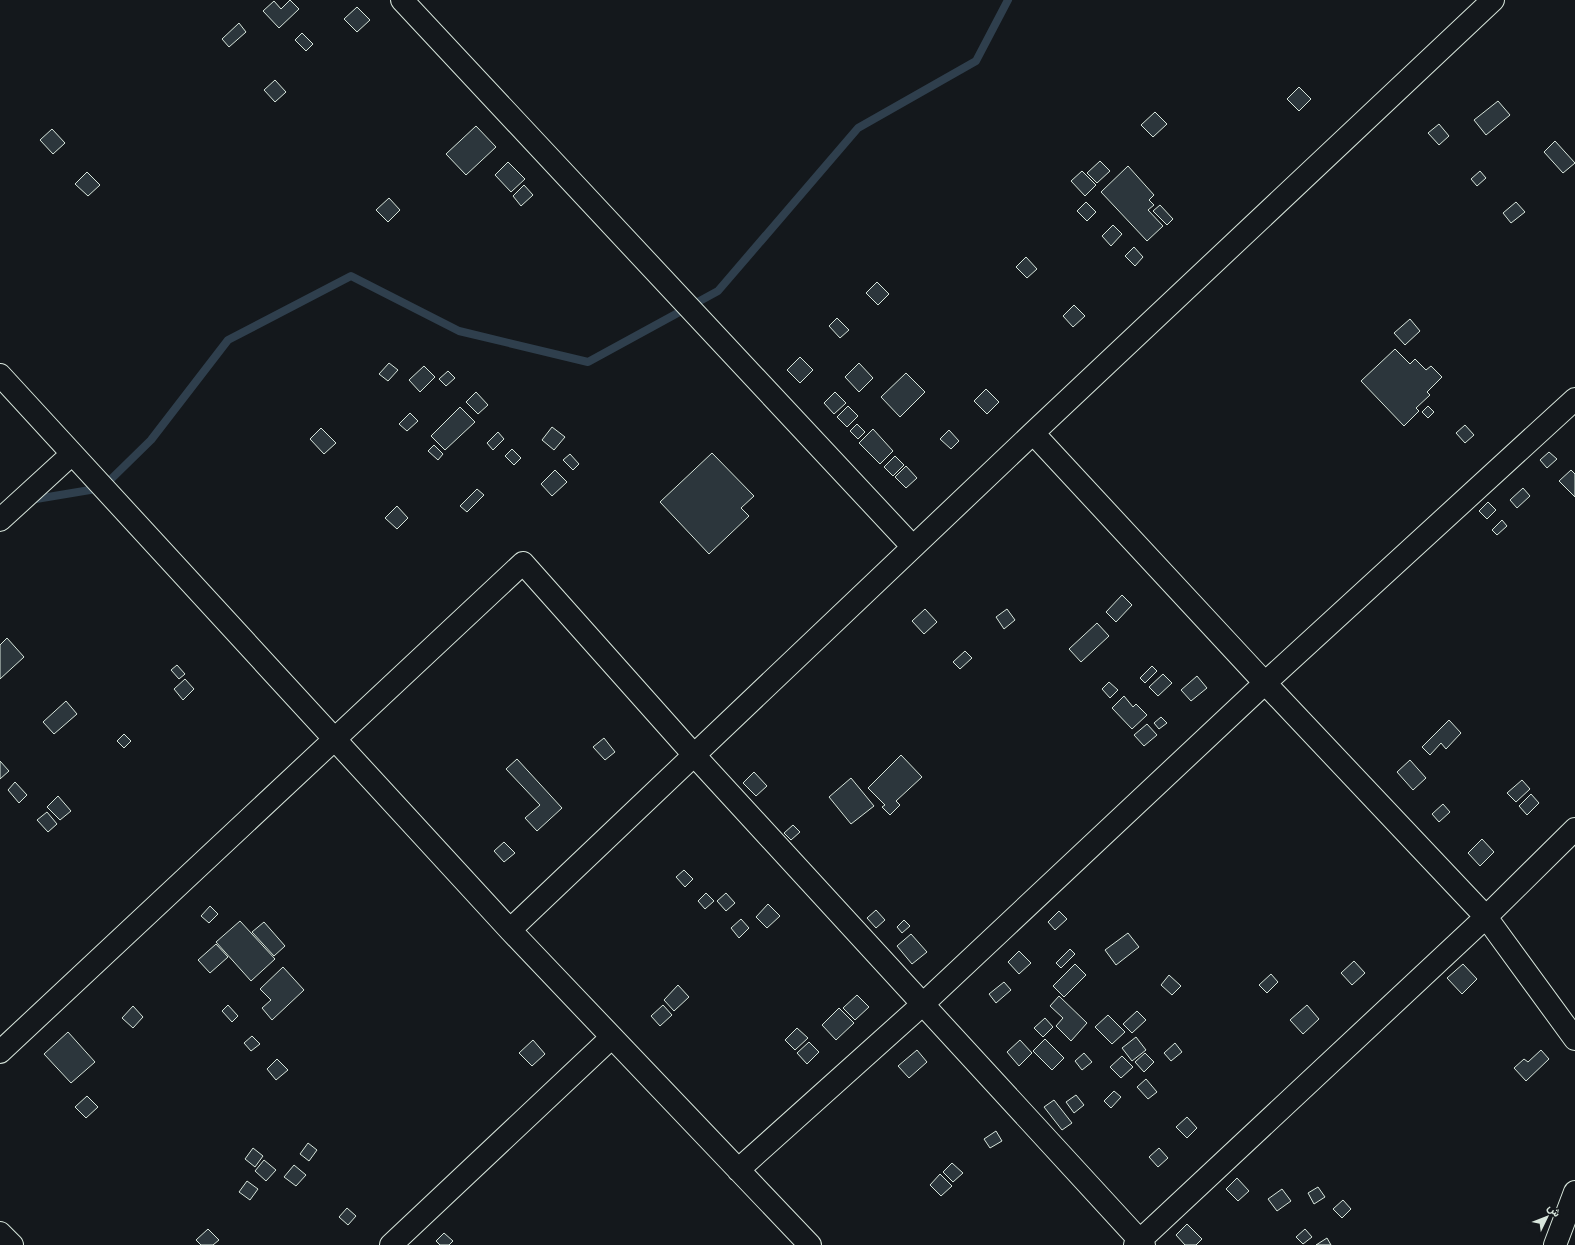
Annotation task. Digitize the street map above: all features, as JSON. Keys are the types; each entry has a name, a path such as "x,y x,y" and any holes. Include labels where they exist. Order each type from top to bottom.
{"street":[{"path":"402,0 913,547"},
{"path":"510,930 1033,433 1494,0"},
{"path":"0,375 510,930 810,1245"},
{"path":"738,1170 923,1004 1265,684 1575,399"},
{"path":"1033,433 1265,684 1486,917 1575,1039"},
{"path":"0,520 72,454"},
{"path":"0,1052 523,564 694,755 1140,1243 1486,917 1575,829"},
{"path":"390,1245 612,1037"},
{"path":"1555,1245 1575,1192"},
{"path":"0,1233 12,1245"}],"building":[{"path":"290,0 299,9 279,28 263,11 274,1 281,9"},
{"path":"357,7 370,20 357,32 344,19"},
{"path":"239,23 246,32 229,47 222,39"},
{"path":"302,33 313,44 306,51 295,40"},
{"path":"275,80 286,92 275,102 264,90"},
{"path":"1299,87 1311,99 1299,111 1287,99"},
{"path":"1498,101 1510,115 1486,135 1474,120"},
{"path":"1155,112 1167,124 1153,137 1141,125"},
{"path":"1439,124 1449,136 1439,145 1428,133"},
{"path":"476,126 496,147 466,175 446,154"},
{"path":"52,129 65,143 53,154 40,140"},
{"path":"1555,141 1575,163 1563,173 1544,152"},
{"path":"1100,161 1110,171 1097,183 1087,173"},
{"path":"508,162 525,179 511,192 495,175"},
{"path":"1128,166 1154,195 1149,200 1154,205 1148,210 1163,226 1147,241 1101,192"},
{"path":"1082,171 1096,185 1085,196 1071,181"},
{"path":"1480,171 1486,178 1477,186 1471,179"},
{"path":"87,172 100,185 88,196 75,184"},
{"path":"524,185 533,195 521,206 513,196"},
{"path":"389,198 400,210 388,222 376,210"},
{"path":"1086,202 1096,212 1087,221 1077,211"},
{"path":"1516,202 1525,212 1511,223 1503,213"},
{"path":"1160,205 1173,219 1167,225 1153,211"},
{"path":"1113,225 1122,234 1111,246 1102,236"},
{"path":"1134,247 1143,257 1135,266 1125,256"},
{"path":"1026,257 1037,269 1027,278 1016,267"},
{"path":"877,282 889,294 878,305 866,293"},
{"path":"1074,305 1085,316 1073,327 1063,316"},
{"path":"837,318 849,330 840,338 829,326"},
{"path":"1410,319 1420,331 1405,345 1394,333"},
{"path":"1395,349 1410,364 1415,359 1426,370 1431,366 1442,377 1427,392 1430,395 1416,408 1419,411 1404,426 1361,381"},
{"path":"800,357 813,370 800,383 787,370"},
{"path":"389,363 398,370 388,381 379,374"},
{"path":"859,363 873,378 859,392 845,377"},
{"path":"424,366 435,377 420,392 409,380"},
{"path":"448,371 455,378 446,386 439,379"},
{"path":"906,373 925,392 900,417 881,397"},
{"path":"986,389 999,402 987,414 974,401"},
{"path":"476,392 488,405 478,414 466,402"},
{"path":"835,392 846,403 834,414 824,403"},
{"path":"848,406 858,416 847,427 837,417"},
{"path":"1428,406 1434,412 1428,418 1422,412"},
{"path":"460,407 475,422 445,450 431,436"},
{"path":"410,413 418,421 407,431 399,424"},
{"path":"857,424 865,432 858,439 850,431"},
{"path":"1465,425 1474,435 1465,443 1456,433"},
{"path":"552,427 565,437 554,450 542,440"},
{"path":"321,428 336,443 324,454 310,439"},
{"path":"873,429 893,451 880,464 859,443"},
{"path":"949,430 959,441 951,449 940,439"},
{"path":"498,432 504,439 493,450 487,443"},
{"path":"434,445 443,454 438,460 428,451"},
{"path":"512,449 521,458 514,465 505,456"},
{"path":"1549,452 1557,459 1547,468 1540,460"},
{"path":"712,453 754,496 741,508 749,516 709,554 660,502"},
{"path":"570,454 579,464 573,470 563,460"},
{"path":"895,456 904,465 893,476 884,467"},
{"path":"906,466 917,478 906,488 895,477"},
{"path":"555,470 567,482 552,496 541,484"},
{"path":"1571,470 1575,474 1575,497 1559,481"},
{"path":"1523,488 1530,496 1517,508 1510,500"},
{"path":"477,489 484,495 467,512 460,506"},
{"path":"1488,502 1496,510 1487,519 1479,511"},
{"path":"397,506 408,518 397,529 385,518"},
{"path":"1502,520 1507,526 1497,535 1492,530"},
{"path":"1122,595 1132,605 1116,622 1106,612"},
{"path":"925,609 937,622 924,634 912,621"},
{"path":"1007,609 1015,620 1004,629 996,617"},
{"path":"1097,623 1109,636 1081,662 1069,649"},
{"path":"7,638 24,657 0,679 0,645"},
{"path":"965,651 972,658 960,669 953,662"},
{"path":"177,665 185,674 179,679 171,670"},
{"path":"1152,666 1157,671 1145,683 1140,678"},
{"path":"1163,674 1172,683 1158,696 1149,687"},
{"path":"1197,676 1207,688 1191,701 1181,690"},
{"path":"185,679 194,689 183,700 174,689"},
{"path":"1109,682 1118,690 1110,698 1102,689"},
{"path":"1124,696 1133,707 1136,704 1147,715 1132,729 1112,708"},
{"path":"66,701 77,714 54,734 43,722"},
{"path":"1161,717 1167,723 1159,729 1154,723"},
{"path":"1449,720 1461,733 1446,749 1441,743 1430,755 1422,747"},
{"path":"1147,724 1157,735 1144,746 1134,735"},
{"path":"124,734 131,741 124,748 117,741"},
{"path":"604,738 615,752 605,760 593,747"},
{"path":"901,755 922,777 896,801 900,805 890,815 882,807 885,805 868,788"},
{"path":"517,759 562,808 537,831 525,818 540,805 506,769"},
{"path":"1410,760 1426,778 1413,790 1397,772"},
{"path":"0,761 9,771 0,779"},
{"path":"754,772 767,786 756,796 743,783"},
{"path":"851,778 874,806 851,824 829,797"},
{"path":"1522,780 1530,789 1516,802 1507,793"},
{"path":"15,782 27,795 19,803 8,790"},
{"path":"1531,794 1539,803 1527,815 1519,806"},
{"path":"58,796 71,811 60,820 47,807"},
{"path":"1443,804 1450,812 1439,822 1432,814"},
{"path":"47,812 57,824 48,832 37,820"},
{"path":"793,825 800,832 791,840 784,833"},
{"path":"1482,839 1494,852 1480,866 1468,853"},
{"path":"504,842 515,853 504,862 494,851"},
{"path":"684,870 693,879 685,887 676,877"},
{"path":"706,893 714,901 705,909 698,901"},
{"path":"726,893 735,903 726,911 717,901"},
{"path":"768,904 780,916 767,928 756,917"},
{"path":"210,906 218,914 209,923 201,916"},
{"path":"876,910 885,920 876,928 867,918"},
{"path":"1059,911 1067,919 1055,930 1048,922"},
{"path":"741,919 749,928 739,938 731,928"},
{"path":"904,920 910,926 902,933 897,927"},
{"path":"240,921 275,959 251,981 216,942"},
{"path":"264,922 285,946 274,956 252,932"},
{"path":"1128,933 1139,947 1116,965 1105,950"},
{"path":"911,934 927,952 912,964 897,946"},
{"path":"216,944 228,957 210,973 198,960"},
{"path":"1070,949 1075,954 1061,968 1056,963"},
{"path":"1019,951 1031,963 1019,974 1008,962"},
{"path":"1354,961 1365,973 1352,985 1341,973"},
{"path":"1075,964 1086,975 1064,997 1053,986"},
{"path":"1463,964 1477,979 1462,994 1447,978"},
{"path":"283,967 304,990 272,1020 262,1008 271,1000 260,989"},
{"path":"1271,974 1278,982 1267,993 1259,985"},
{"path":"1169,975 1181,986 1172,995 1161,985"},
{"path":"1004,982 1011,990 996,1003 989,994"},
{"path":"678,985 689,997 674,1011 664,1000"},
{"path":"857,995 869,1007 855,1020 843,1008"},
{"path":"1059,996 1087,1023 1071,1041 1056,1026 1063,1018 1050,1006"},
{"path":"228,1005 238,1016 232,1022 222,1011"},
{"path":"663,1005 672,1015 660,1026 651,1016"},
{"path":"1307,1005 1319,1019 1303,1034 1290,1020"},
{"path":"133,1006 143,1017 133,1028 122,1018"},
{"path":"839,1008 854,1023 836,1040 822,1025"},
{"path":"1137,1011 1146,1020 1132,1033 1123,1024"},
{"path":"1108,1015 1125,1032 1112,1044 1095,1027"},
{"path":"1045,1018 1053,1027 1043,1037 1034,1028"},
{"path":"797,1028 808,1038 795,1050 785,1040"},
{"path":"68,1032 95,1062 71,1083 44,1054"},
{"path":"252,1036 260,1044 251,1051 244,1043"},
{"path":"1136,1037 1146,1050 1132,1061 1122,1048"},
{"path":"1045,1039 1064,1058 1052,1070 1033,1051"},
{"path":"533,1040 545,1054 532,1066 519,1053"},
{"path":"1020,1040 1032,1053 1019,1066 1007,1052"},
{"path":"809,1042 819,1052 807,1064 797,1053"},
{"path":"1175,1043 1182,1052 1171,1061 1164,1053"},
{"path":"917,1050 927,1062 909,1078 898,1066"},
{"path":"1541,1050 1549,1059 1526,1081 1514,1068 1524,1059 1528,1062"},
{"path":"1084,1053 1092,1062 1082,1070 1075,1061"},
{"path":"1145,1053 1154,1062 1144,1072 1135,1062"},
{"path":"1122,1056 1133,1067 1121,1078 1110,1067"},
{"path":"277,1059 288,1070 276,1080 267,1069"},
{"path":"1146,1079 1157,1092 1148,1099 1137,1087"},
{"path":"1114,1091 1121,1097 1111,1108 1104,1101"},
{"path":"1076,1095 1084,1105 1074,1113 1066,1102"},
{"path":"87,1096 98,1107 86,1118 75,1107"},
{"path":"1054,1100 1072,1123 1062,1130 1044,1107"},
{"path":"1187,1117 1197,1128 1187,1138 1176,1127"},
{"path":"996,1131 1002,1141 990,1148 984,1139"},
{"path":"308,1143 317,1150 309,1161 300,1154"},
{"path":"253,1148 263,1156 255,1167 245,1159"},
{"path":"1159,1148 1168,1158 1158,1167 1149,1157"},
{"path":"264,1160 276,1170 266,1181 255,1171"},
{"path":"952,1163 963,1173 953,1182 943,1172"},
{"path":"294,1165 306,1175 296,1186 284,1177"},
{"path":"940,1174 952,1186 941,1196 930,1185"},
{"path":"1237,1178 1249,1191 1238,1201 1226,1189"},
{"path":"247,1181 258,1189 250,1200 239,1192"},
{"path":"1318,1187 1325,1197 1314,1204 1308,1193"},
{"path":"1282,1189 1291,1201 1277,1211 1268,1199"},
{"path":"1343,1200 1351,1209 1342,1218 1333,1209"},
{"path":"347,1208 356,1216 348,1225 339,1217"},
{"path":"1187,1224 1202,1239 1196,1245 1185,1245 1176,1235"},
{"path":"208,1229 219,1240 213,1245 201,1245 196,1240"},
{"path":"1305,1229 1312,1237 1303,1244 1296,1237"},
{"path":"444,1233 453,1241 449,1245 440,1245 436,1241"},
{"path":"1327,1238 1331,1245 1316,1245"}],"waterway":[{"path":"30,500 102,488 151,440 228,340 351,276 459,331 588,362 718,291 858,128 976,61 1008,0"}]}
